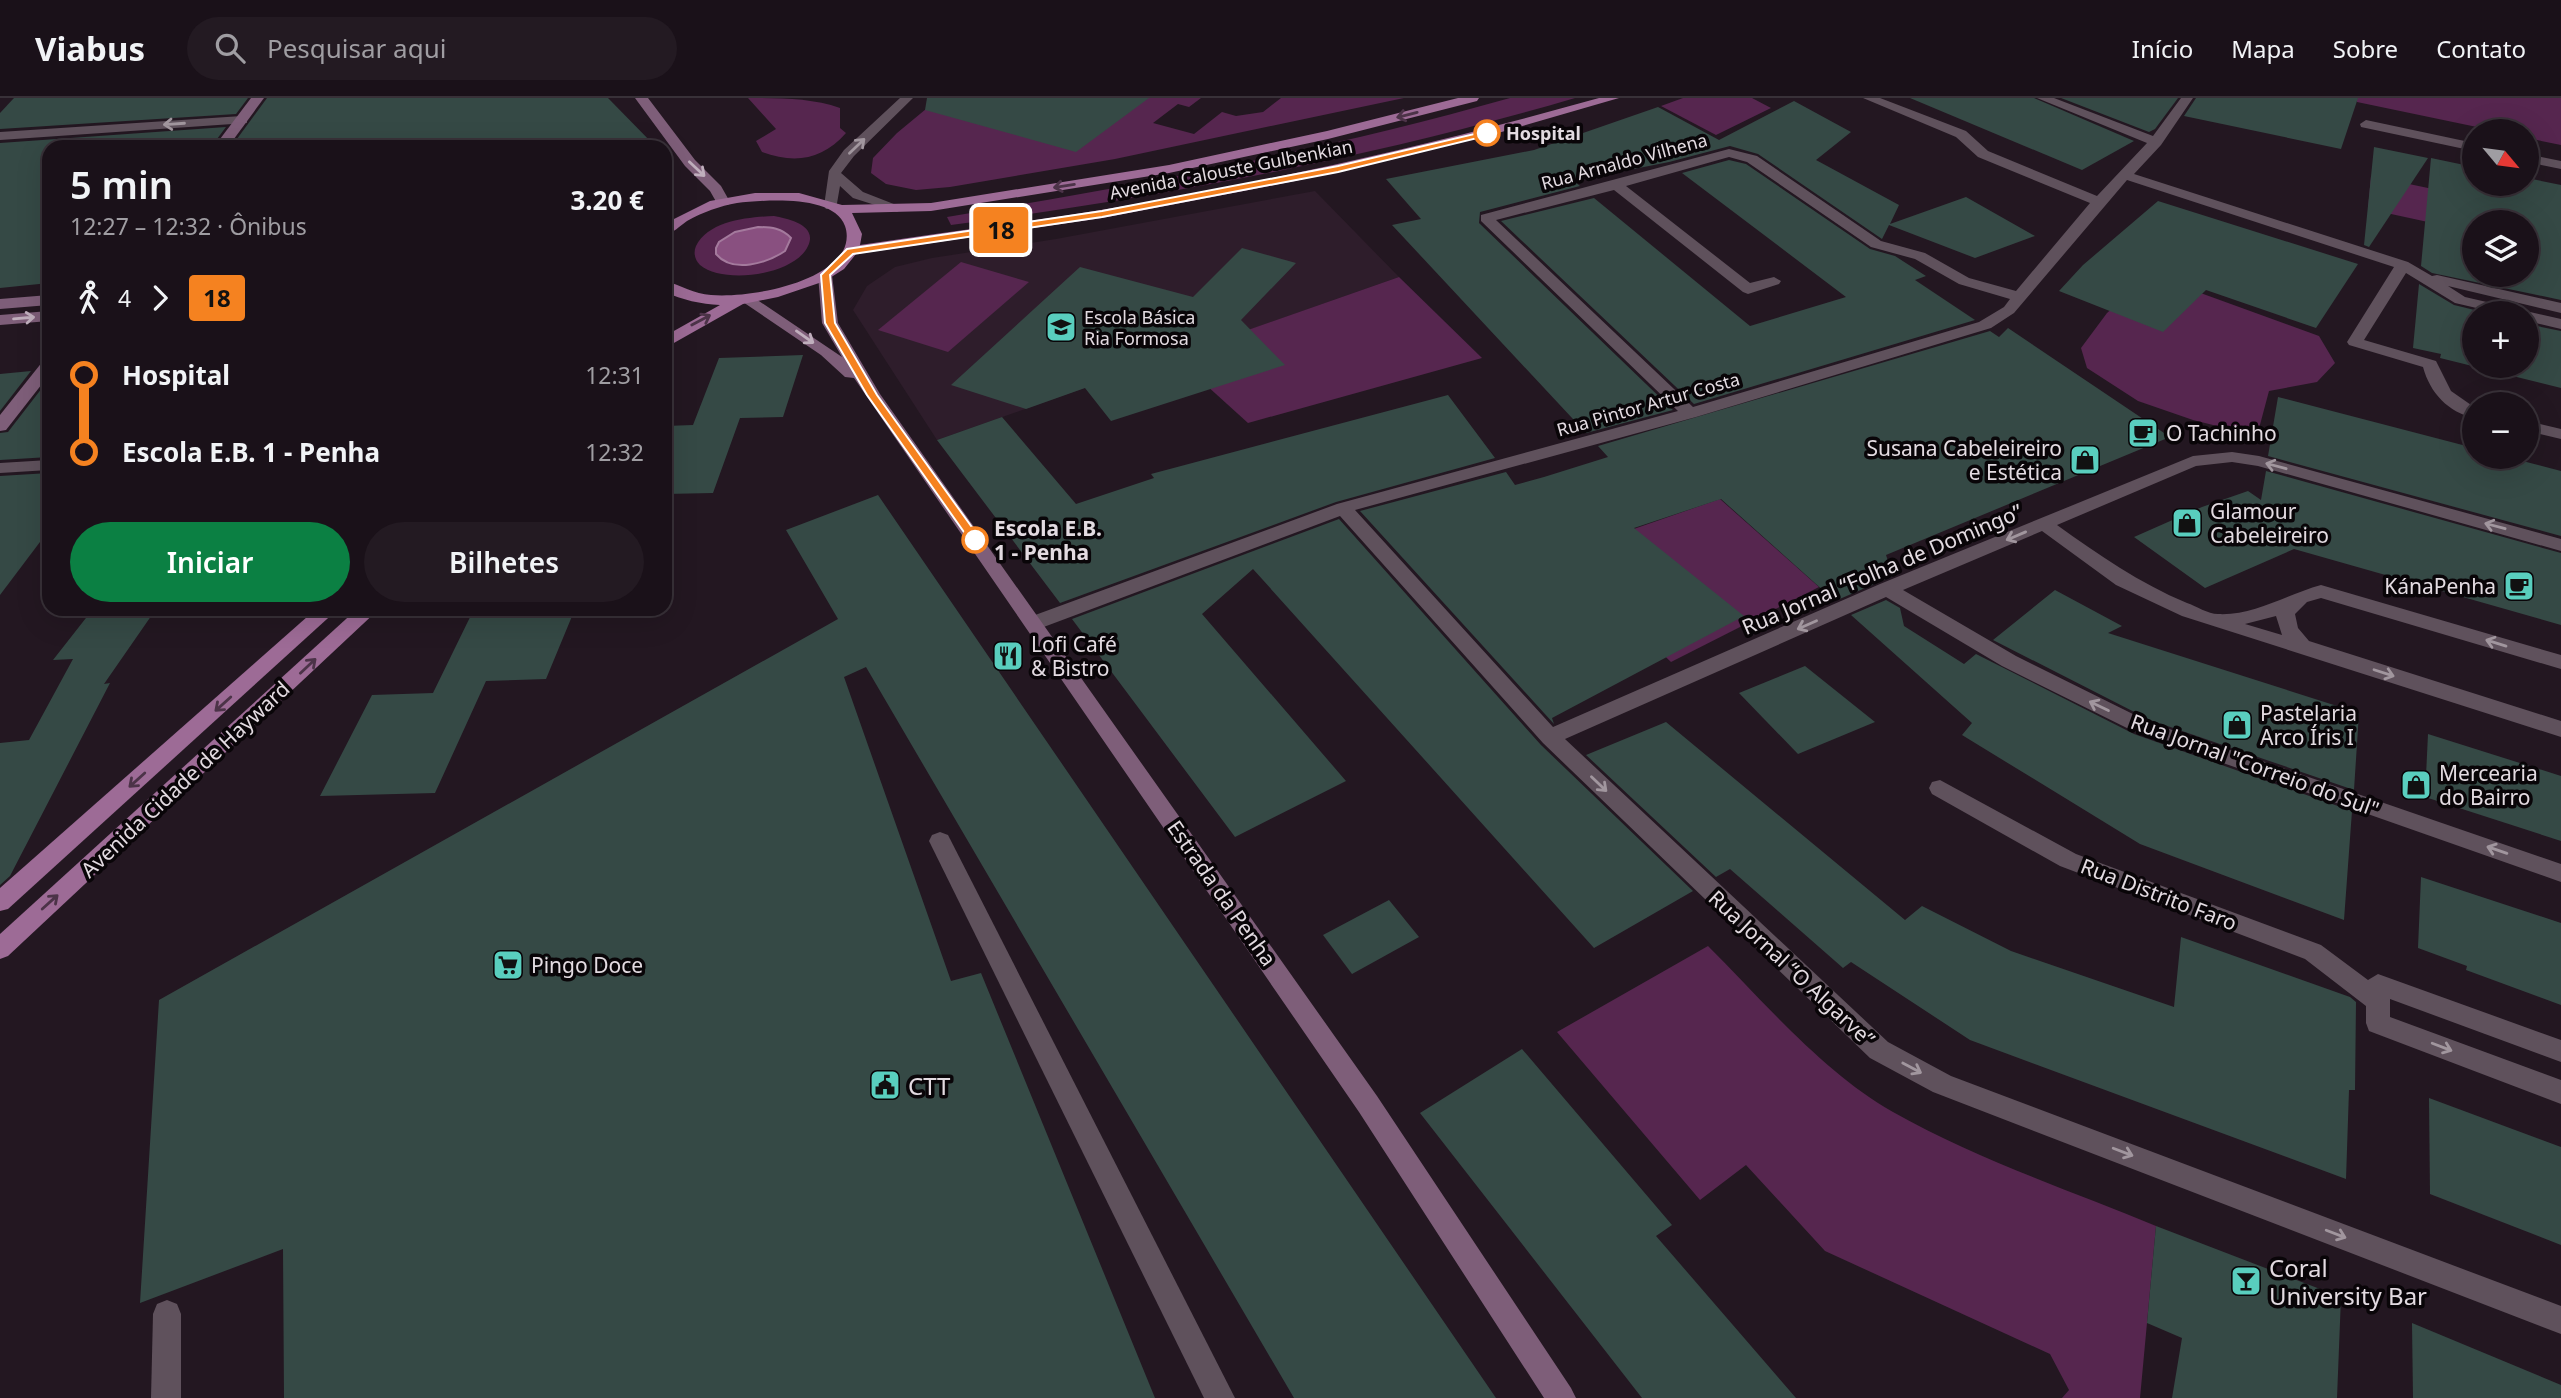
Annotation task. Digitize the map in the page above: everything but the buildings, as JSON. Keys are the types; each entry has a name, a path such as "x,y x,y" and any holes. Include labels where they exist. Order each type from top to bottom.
{"main road":[{"name":"Avenida Calouste Gulbenkian","path":"672,225 687,216 723,202 779,195 807,198 834,207 931,207 1169,169 1328,135 1473,98"},
{"name":"Avenida Calouste Gulbenkian","path":"850,251 1102,214 1316,173 1448,143 1613,98"},
{"path":"672,290 681,295 712,300 743,300 777,295 825,275 850,251 855,235 850,221 834,207"},
{"path":"672,339 743,300"},
{"name":"Avenida Cidade de Hayward","path":"0,902 320,616"},
{"name":"Avenida Cidade de Hayward","path":"0,949 361,616"}],"street":[{"path":"226,140 258,98"},
{"path":"641,98 690,163 716,189 723,202"},
{"path":"834,207 834,174 849,153 907,98"},
{"path":"1869,98 1961,134 1983,154 2099,202"},
{"path":"2043,98 2157,142"},
{"name":"Rua Pintor Artur Costa","path":"1034,623 1342,508 1690,413 1985,326 2009,310 2099,202 2157,142 2187,98"},
{"path":"0,136 242,120"},
{"path":"2366,124 2462,144"},
{"name":"Rua Arnaldo Vilhena","path":"1690,413 1486,218 1616,186 1729,153 1752,159 1876,244 1920,256 1964,281 2019,297"},
{"path":"2539,160 2561,165"},
{"name":"Avenida Calouste Gulbenkian","path":"834,174 858,195 897,208"},
{"path":"2124,175 2403,265 2464,301"},
{"path":"1616,186 1748,289 1774,281"},
{"path":"2403,265 2355,342 2430,365 2435,385 2462,409"},
{"path":"825,275 830,323 872,395"},
{"path":"2421,275 2561,308"},
{"path":"743,300 827,352 872,395"},
{"path":"0,304 42,301"},
{"path":"0,320 42,317"},
{"path":"2539,319 2561,324"},
{"path":"0,426 42,373"},
{"name":"Estrada da Penha","path":"872,395 1368,1104 1561,1398"},
{"path":"2539,429 2561,434"},
{"name":"Rua Jornal “Folha de Domingo”","path":"1550,737 1887,589 2193,461 2232,457 2259,461 2561,545"},
{"path":"0,468 42,465"},
{"name":"Rua Jornal “O Algarve”","path":"1342,508 1550,737 1879,1050 1942,1084 2561,1320"},
{"path":"2044,524 2123,580 2216,621 2561,729"},
{"name":"Rua Jornal \"Correio do Sul\"","path":"1887,589 2009,661 2142,727 2561,873"},
{"path":"2216,621 2261,615 2300,597 2321,591 2561,662"},
{"path":"2300,597 2285,613 2289,630 2302,646 2341,660"},
{"name":"Rua Distrito Faro","path":"1940,788 2068,860 2313,952 2378,1002"},
{"path":"940,841 1220,1398"},
{"path":"2378,1002 2561,1051"},
{"path":"2378,1002 2561,1092"},
{"path":"166,1398 167,1314"}],"shaded area":[{"path":"748,98 807,100 840,108 840,128 846,133 827,149 807,157 786,158 762,152 756,141 776,129"},
{"path":"1139,98 1201,98 1189,107 1178,104 1153,123 1194,134 1222,112 1236,116 1263,112 1281,98 1404,98 1115,159 950,187 916,190 886,184 871,173 873,158 926,109"},
{"path":"1510,98 1575,98 1421,139 1266,174 1109,202 951,225 947,217 1300,151"},
{"path":"1683,98 1752,98 1771,108 1716,135 1661,106"},
{"path":"2357,98 2561,98 2561,145 2539,140 2539,119 2462,119 2462,124 2357,102"},
{"path":"2371,176 2532,210 2462,210 2462,229 2368,209"},
{"name":"Escola Básica Ria Formosa","path":"1315,191 1399,277 937,440 853,310 867,286 895,267 932,258 1056,239"},
{"path":"2539,211 2561,216 2539,220"},
{"path":"774,216 800,224 809,233 808,246 801,256 789,264 758,274 725,275 711,271 697,261 696,246 710,230 731,222"},
{"path":"758,227 776,229 788,235 791,238 785,251 760,262 741,265 731,264 716,254 719,242 735,232"},
{"path":"961,262 1029,282 948,352 878,330"},
{"path":"1399,277 1482,358 1248,423 1174,356"},
{"path":"2173,283 2319,336 2335,363 2317,382 2269,391 2257,436 2193,420 2138,401 2087,368 2081,348 2107,313 2135,288"},
{"path":"1720,499 1819,587 1671,662 1559,555"},
{"path":"1708,946 1819,1057 1893,1112 1957,1145 2156,1226 2140,1398 2062,1398 2069,1390 2050,1354 1825,1251 1746,1165 1700,1200 1557,1032"}],"bus line":[{"name":"18","path":"975,540 872,395 830,323 825,275 850,251 1102,214 1249,187 1338,169 1487,133"}],"place":[{"name":"Hospital","path":"1487,133"},
{"name":"Escola Básica Ria Formosa","path":"1061,327"},
{"name":"O Tachinho","path":"2143,433"},
{"name":"Susana Cabeleireiro e Estética","path":"2085,460"},
{"name":"Glamour Cabeleireiro","path":"2187,523"},
{"name":"Escola E.B. 1 - Penha","path":"975,540"},
{"name":"KánaPenha","path":"2519,586"},
{"name":"Lofi Café & Bistro","path":"1008,656"},
{"name":"Pastelaria Arco Íris I","path":"2237,725"},
{"name":"Mercearia do Bairro","path":"2416,785"},
{"name":"Pingo Doce","path":"508,965"},
{"name":"CTT","path":"885,1085"},
{"name":"Coral University Bar","path":"2246,1281"}]}
